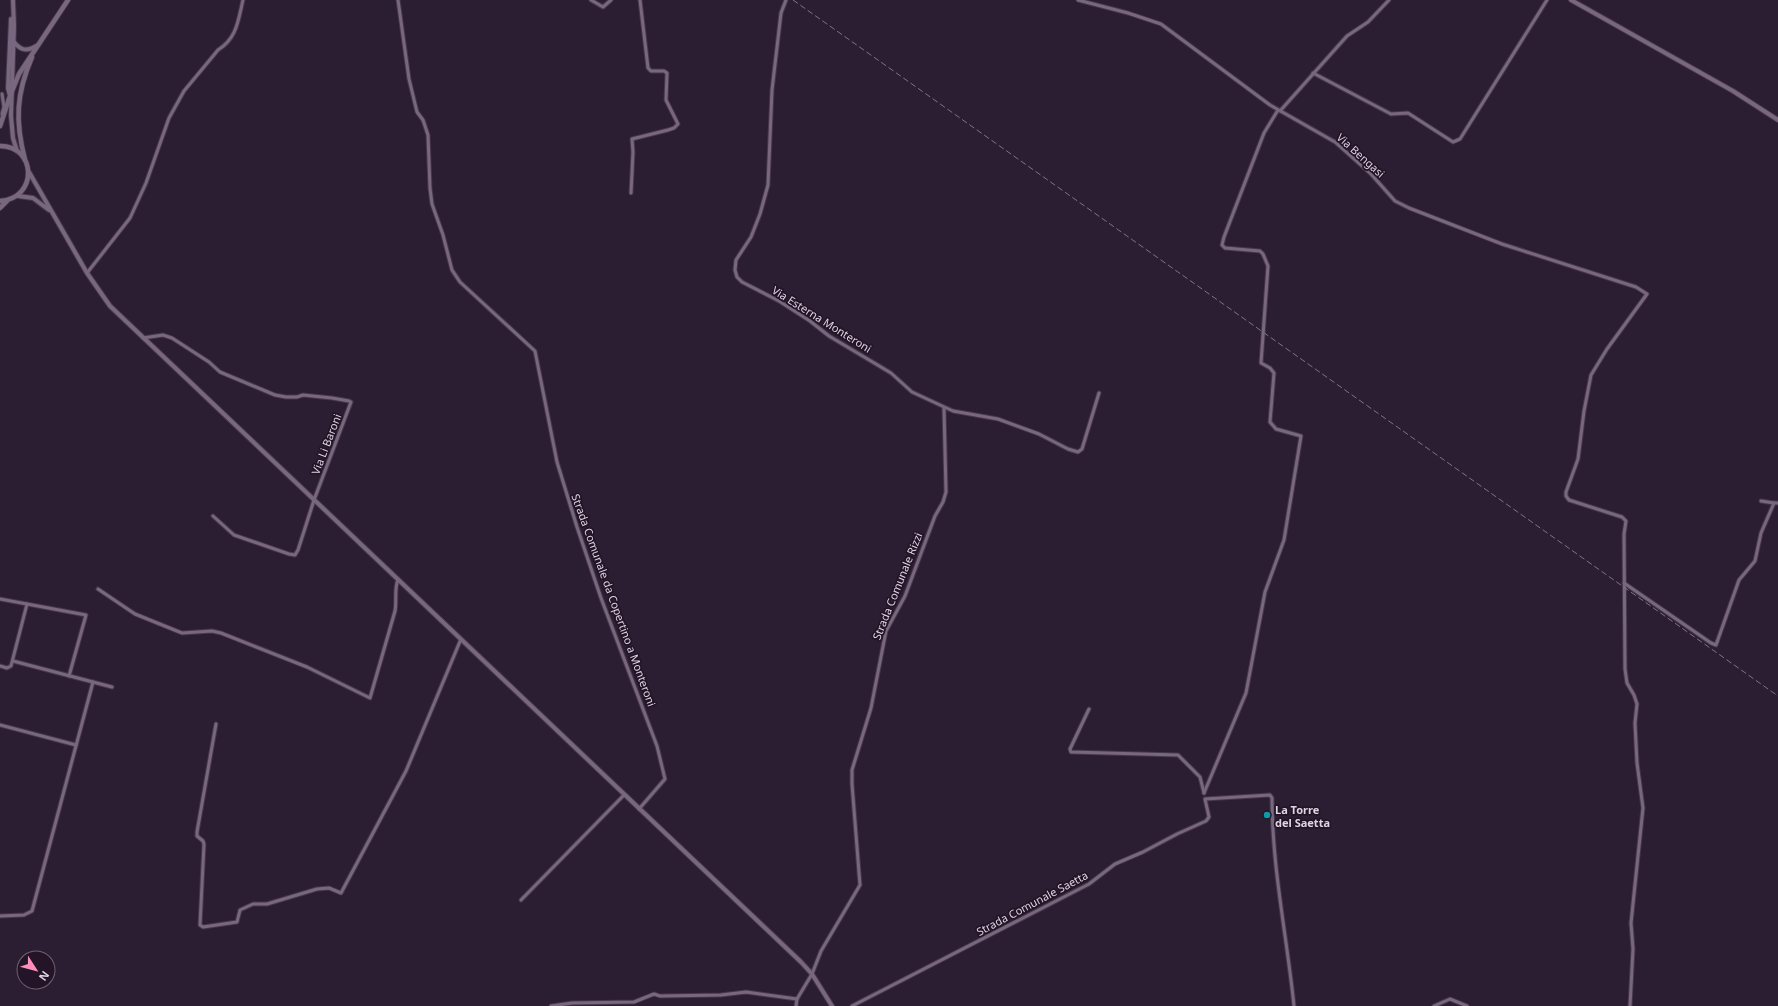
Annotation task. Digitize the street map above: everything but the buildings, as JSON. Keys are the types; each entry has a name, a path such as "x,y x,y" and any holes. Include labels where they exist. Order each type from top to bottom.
{"main road":[{"path":"0,126 13,88 27,61 68,0"},
{"path":"0,208 7,201 18,196 28,181 29,172 20,140 17,117 20,95 26,72 38,45"},
{"path":"0,146 17,151 25,160"},
{"path":"0,201 7,201"}],"street":[{"path":"0,121 4,107 1,94 10,96 8,88 13,0"},
{"path":"87,273 130,218 146,183 169,118 184,91 218,50 234,35 243,0"},
{"name":"Strada Comunale da Copertino a Monteroni","path":"398,0 415,105 428,135 432,204 443,235 452,270 460,282 535,351 557,462 577,527 601,598 657,746 665,779 639,809"},
{"path":"591,0 603,7 611,0"},
{"path":"631,194 633,152 632,139 668,130 674,128 678,124 666,100 667,73 664,70 651,71 648,68 640,0"},
{"name":"Via Esterna Monteroni","path":"786,0 781,13 773,83 768,185 760,214 751,237 736,260 735,270 737,277 742,282 779,301 810,321 829,336 891,373 912,392 944,408 998,418 1039,434 1068,449 1078,452 1082,449 1100,393"},
{"name":"Via Bengasi","path":"1078,0 1128,13 1161,24 1279,110 1335,142 1371,174 1395,201 1409,208 1502,244 1636,287 1647,294 1607,349 1591,375 1584,411 1578,459 1566,492 1566,496 1569,500 1625,518 1624,583"},
{"path":"1204,793 1246,693 1264,592 1284,540 1301,436 1276,429 1270,422 1274,373 1270,368 1261,363 1268,266 1266,260 1260,252 1225,248 1222,245 1264,133 1279,110 1330,53 1347,36 1368,22 1389,0"},
{"path":"1313,73 1391,114 1408,113 1453,142 1460,139 1547,0"},
{"path":"1571,0 1733,91 1778,120"},
{"path":"12,7 13,88 11,116 13,138 17,151"},
{"path":"13,41 18,47 24,50 32,49 38,45"},
{"path":"29,172 87,273 110,306 790,952 812,974 832,1006"},
{"path":"33,198 40,192"},
{"path":"18,196 33,198 52,212"},
{"name":"Via Li Baroni","path":"143,338 163,335 172,338 210,362 220,372 275,395 286,397 303,395 351,402 314,500"},
{"name":"Strada Comunale Rizzi","path":"797,999 812,974 821,951 860,885 852,770 871,708 886,631 905,596 935,516 945,497 944,408"},
{"path":"213,516 234,535 295,555 298,550 314,500"},
{"path":"1624,583 1711,644 1716,644 1718,642 1739,580 1755,561 1761,533 1776,503 1761,501"},
{"path":"98,589 146,620 185,633 212,631 221,633 307,667 370,698 396,606 396,583 398,580"},
{"path":"1624,583 1625,669 1627,683 1637,704 1635,723 1636,745 1643,808 1630,922 1633,949 1630,1006"},
{"path":"0,599 86,615 69,676"},
{"path":"0,666 10,668 28,604"},
{"path":"216,724 197,832 197,836 203,841 204,844 200,925 203,927 237,922 240,910 253,904 267,904 324,888 341,893 406,771 461,640"},
{"path":"13,661 112,687"},
{"path":"0,916 24,915 32,912 93,682"},
{"name":"Strada Comunale Saetta","path":"852,1006 1090,884 1115,864 1206,821 1209,817 1200,777 1178,755 1071,752 1070,749 1089,708"},
{"path":"0,725 76,745"},
{"path":"521,900 624,794"},
{"path":"1205,799 1272,796 1275,856 1294,1006"},
{"path":"552,1006 572,1003 634,1002 641,1001 650,994 660,996 721,995 751,992 797,999 796,1006"},
{"path":"1434,1006 1450,999 1467,1006"}],"railway":[{"path":"793,0 1778,696"}],"place":[{"name":"La Torre del Saetta","path":"1267,815"}]}
